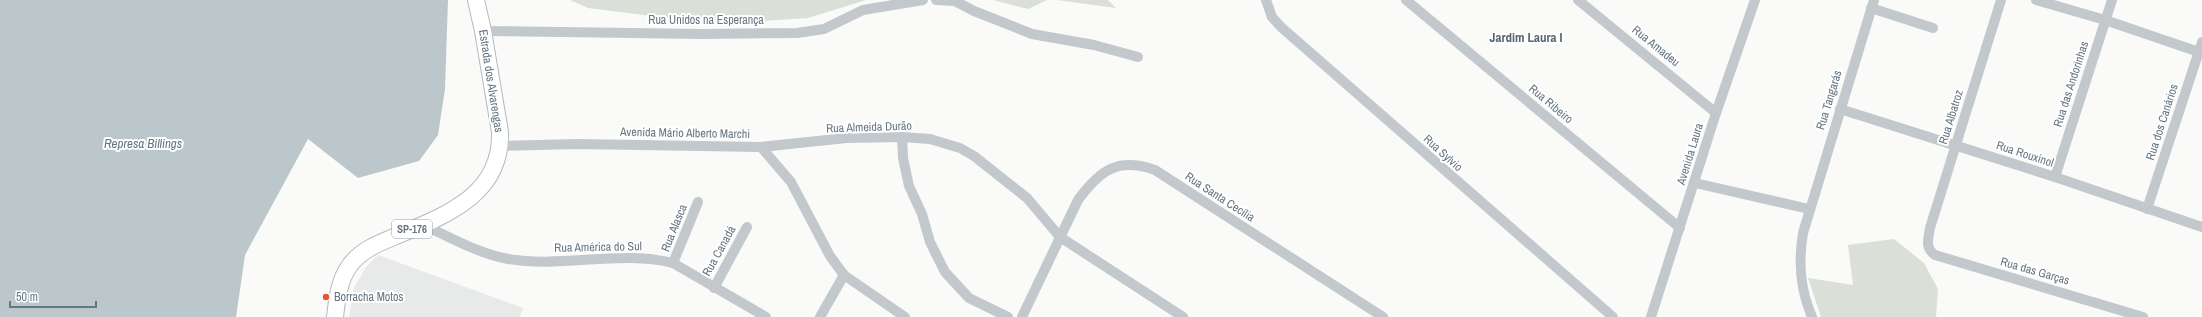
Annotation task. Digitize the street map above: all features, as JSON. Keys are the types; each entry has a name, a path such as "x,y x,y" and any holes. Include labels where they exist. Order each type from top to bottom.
{"main road":[{"name":"Estrada dos Alvarengas","path":"335,317 342,279 350,265 361,253 372,246 423,225 474,196 485,184 493,169 500,146 498,117 476,0"}],"street":[{"name":"Rua Unidos na Esperança","path":"483,31 702,34 797,32 824,29 863,10 924,0"},
{"path":"936,0 955,1 974,11 1032,34 1094,44 1138,57"},
{"name":"Rua Sylvio","path":"1266,0 1272,17 1281,27 1613,317"},
{"name":"Rua Ribeiro","path":"1406,0 1680,228"},
{"name":"Rua Amadeu","path":"1578,0 1716,113"},
{"name":"Avenida Laura","path":"1651,317 1695,183 1716,113 1755,0"},
{"name":"Rua Albatroz","path":"1927,242 2001,0"},
{"path":"2036,0 2201,49"},
{"name":"Rua das Andorinhas","path":"2055,177 2112,0"},
{"path":"1873,4 1933,28"},
{"name":"Rua Tangarás","path":"1812,317 1805,296 1800,269 1802,241 1809,209 1873,4"},
{"name":"Rua dos Canários","path":"2147,209 2201,49"},
{"name":"Rua Rouxinol","path":"1840,110 2055,177 2202,227"},
{"path":"902,137 903,158 909,186 922,214 930,242 945,272 968,298 1008,317"},
{"name":"Rua Almeida Durão","path":"761,147 846,138 902,137 930,139 960,148 974,156 1027,198 1060,237 1183,317"},
{"name":"Avenida Mário Alberto Marchi","path":"500,146 577,144 761,147 791,182 830,256 844,275 905,317"},
{"name":"Rua Santa Cecília","path":"1060,237 1078,200 1097,177 1109,169 1122,164 1144,166 1154,170 1383,317"},
{"path":"1695,183 1809,209"},
{"name":"Rua Alasca","path":"673,263 698,202"},
{"name":"Rua América do Sul","path":"423,225 486,253 507,259 578,261 656,259 673,263 766,317"},
{"name":"Rua Canadá","path":"714,288 747,227"},
{"path":"1022,317 1060,237"},
{"name":"Rua das Garças","path":"1927,242 1928,248 1935,255 2143,317"},
{"path":"820,317 844,275"}],"shaded area":[{"path":"570,0 866,0 808,18 715,24 588,8"},
{"path":"993,0 1047,0 1028,9"},
{"path":"1057,0 1108,0 1116,8"},
{"path":"1894,239 1924,263 1938,289 1936,317 1821,317 1808,278 1853,285 1848,245"},
{"path":"378,255 523,308 520,317 349,317 354,288 366,267"}],"water":[{"name":"Represa Billings","path":"0,0 448,0 445,89 438,135 419,161 358,178 308,139 245,255 236,317 0,317"}],"place":[{"name":"Borracha Motos","path":"326,297"}],"district":[{"name":"Jardim Laura I","path":"1526,37"}]}
